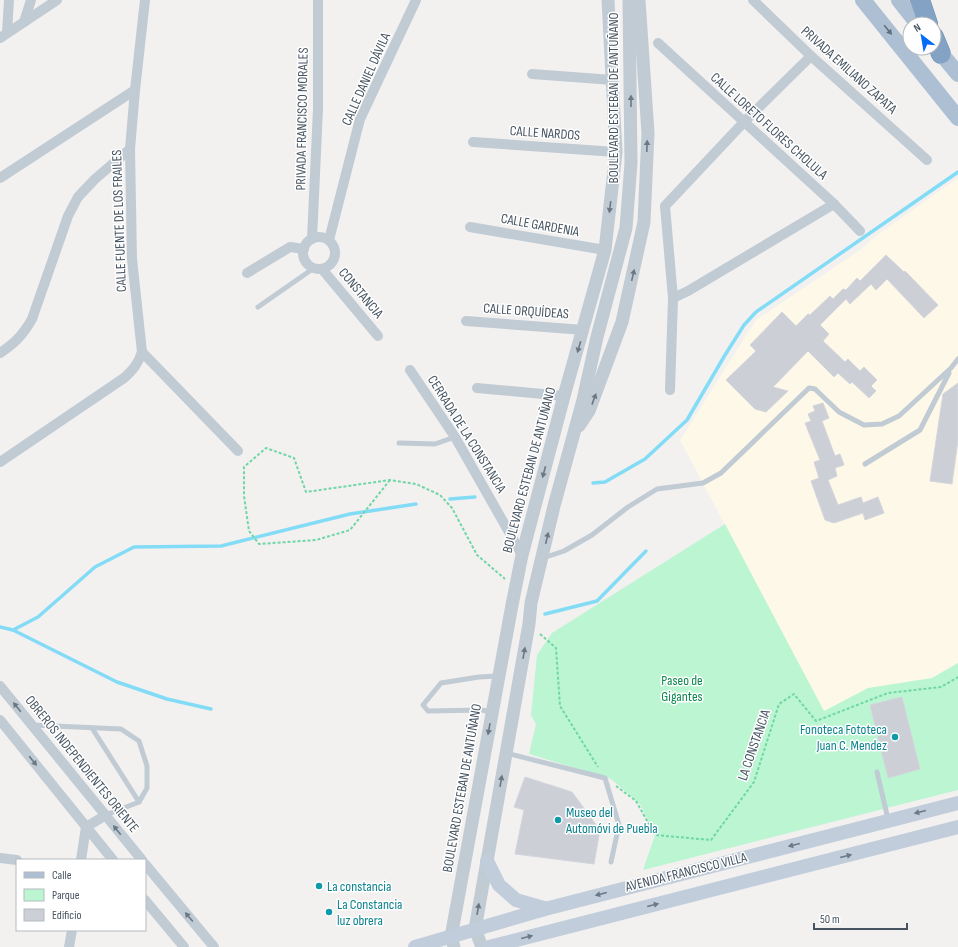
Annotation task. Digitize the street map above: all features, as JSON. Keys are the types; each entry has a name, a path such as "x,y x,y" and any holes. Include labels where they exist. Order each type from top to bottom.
{"highway":[{"path":"920,0 925,16"}],"main road":[{"path":"863,0 958,118"},
{"path":"899,0 912,16"},
{"path":"942,53 958,74"},
{"name":"AVENIDA FRANCISCO VILLA","path":"415,947 453,942 475,929 545,909 958,803"},
{"name":"AVENIDA FRANCISCO VILLA","path":"489,947 958,827"},
{"path":"487,861 499,885 516,900 545,909"}],"street":[{"path":"3,35 8,0"},
{"path":"24,22 31,0"},
{"path":"3,35 57,0"},
{"name":"CALLE FUENTE DE LOS FRAILES","path":"142,352 132,259 130,149 145,0"},
{"name":"PRIVADA FRANCISCO MORALES","path":"312,239 318,108 318,0"},
{"name":"CALLE DANIEL DÁVILA","path":"328,240 360,119 416,0"},
{"name":"BOULEVARD ESTEBAN DE ANTUÑANO","path":"453,942 492,712 522,555 564,396 584,330 605,250 616,152 608,0"},
{"name":"BOULEVARD ESTEBAN DE ANTUÑANO","path":"475,929 529,624 531,603 554,506 583,400 597,336 626,228 631,162 629,0"},
{"path":"574,432 590,411 622,322 644,222 648,133 639,0"},
{"name":"PRIVADA EMILIANO ZAPATA","path":"753,0 811,56 927,160"},
{"name":"CALLE LORETO FLORES CHOLULA","path":"658,43 834,204 860,231"},
{"path":"670,390 672,298 665,206 744,122 811,56"},
{"path":"532,74 613,80"},
{"path":"0,178 135,90"},
{"name":"CALLE NARDOS","path":"472,142 616,152"},
{"path":"0,353 17,340 32,319 68,216 78,197 94,179 130,149"},
{"path":"672,298 688,291 834,204"},
{"name":"CALLE GARDENIA","path":"470,227 605,250"},
{"path":"323,238 328,240 333,245 335,250 332,262 327,266 318,268 307,264 304,257 304,249 307,243 312,239 323,238"},
{"path":"247,273 290,247 304,249"},
{"name":"CONSTANCIA","path":"318,268 378,336"},
{"name":"CALLE ORQUÍDEAS","path":"466,321 584,330"},
{"path":"0,462 124,378 134,369 142,352 238,450"},
{"name":"CERRADA DE LA CONSTANCIA","path":"410,370 455,437 522,555"},
{"path":"477,388 564,396"},
{"name":"OBREROS INDEPENDIENTES ORIENTE","path":"0,686 141,859"},
{"path":"0,720 112,859"},
{"path":"86,827 106,815"},
{"path":"81,859 86,827"},
{"path":"0,858 16,860"},
{"path":"146,865 214,947"},
{"path":"146,901 184,947"},
{"path":"475,929 482,947"},
{"path":"69,947 72,931"}],"lane":[{"path":"258,308 318,268"},
{"path":"542,558 564,551 592,535 628,507 657,489 703,483 720,473 809,388 815,389 839,412 864,425 882,424 899,416 958,360"},
{"path":"866,464 920,430 951,368"},
{"path":"399,443 435,444 455,437"},
{"path":"492,712 482,710 428,711 423,705 441,683 479,677 499,676"},
{"path":"31,725 121,729 139,741 147,766 147,788 139,802 106,815"},
{"path":"92,728 139,802"},
{"path":"505,753 605,778 619,825 611,862"},
{"path":"876,772 889,820"}],"path":[{"path":"390,480 350,530 316,540 259,544 249,531 244,496 244,467 266,448 294,458 306,492 390,480 416,484 440,495 452,508 477,555 516,587"},
{"path":"529,624 556,648 560,706 605,778"},
{"name":"LA CONSTANCIA","path":"605,778 636,801 655,835 711,840 754,782 779,704 794,694 816,721 888,693 940,687 958,677"}],"shaded area":[{"path":"958,178 958,663 932,678 824,712 680,440 756,320 860,250 877,235"}],"green space":[{"name":"Paseo de Gigantes","path":"725,524 824,711 868,688 932,678 958,663 958,790 643,870 655,835 640,804 611,779 529,754 536,724 531,715 537,655 552,633"}],"building":[{"path":"886,255 904,272 905,271 938,305 924,318 887,279 876,290 871,284 850,304 846,299 820,325 829,334 823,341 845,362 848,359 860,371 864,367 877,380 871,386 876,391 869,398 852,382 850,384 838,373 834,377 808,351 773,387 788,391 766,412 755,409 726,380 756,351 750,345 782,312 796,326 830,296 833,299 843,289 846,290 857,278 860,281"},
{"path":"958,383 958,440 952,484 930,481 943,394"},
{"path":"823,403 829,418 822,421 835,456 840,454 844,465 835,468 837,476 828,480 838,505 861,497 863,503 878,497 884,513 865,520 863,513 834,523 825,520 811,481 819,478 814,462 820,460 805,423 811,421 808,414 815,411 813,406"},
{"name":"Fonoteca Fototeca Juan C. Mendez","path":"902,697 920,769 888,778 870,705"},
{"path":"525,777 572,792 600,830 594,864 515,854 524,810 514,807"}],"waterway":[{"path":"593,483 605,482 645,459 687,420 744,325 756,312 958,172"},
{"path":"450,499 475,497"},
{"path":"0,627 13,630 38,617 95,567 134,547 221,546 350,514 416,504"},
{"path":"545,614 597,601 646,551"},
{"path":"13,630 117,682 167,699 211,709"}],"place":[{"name":"Fonoteca Fototeca Juan C. Mendez","path":"895,737"},
{"name":"Museo del Automóvi de Puebla","path":"558,820"},
{"name":"La constancia","path":"319,886"},
{"name":"La Constancia luz obrera","path":"329,912"}]}
